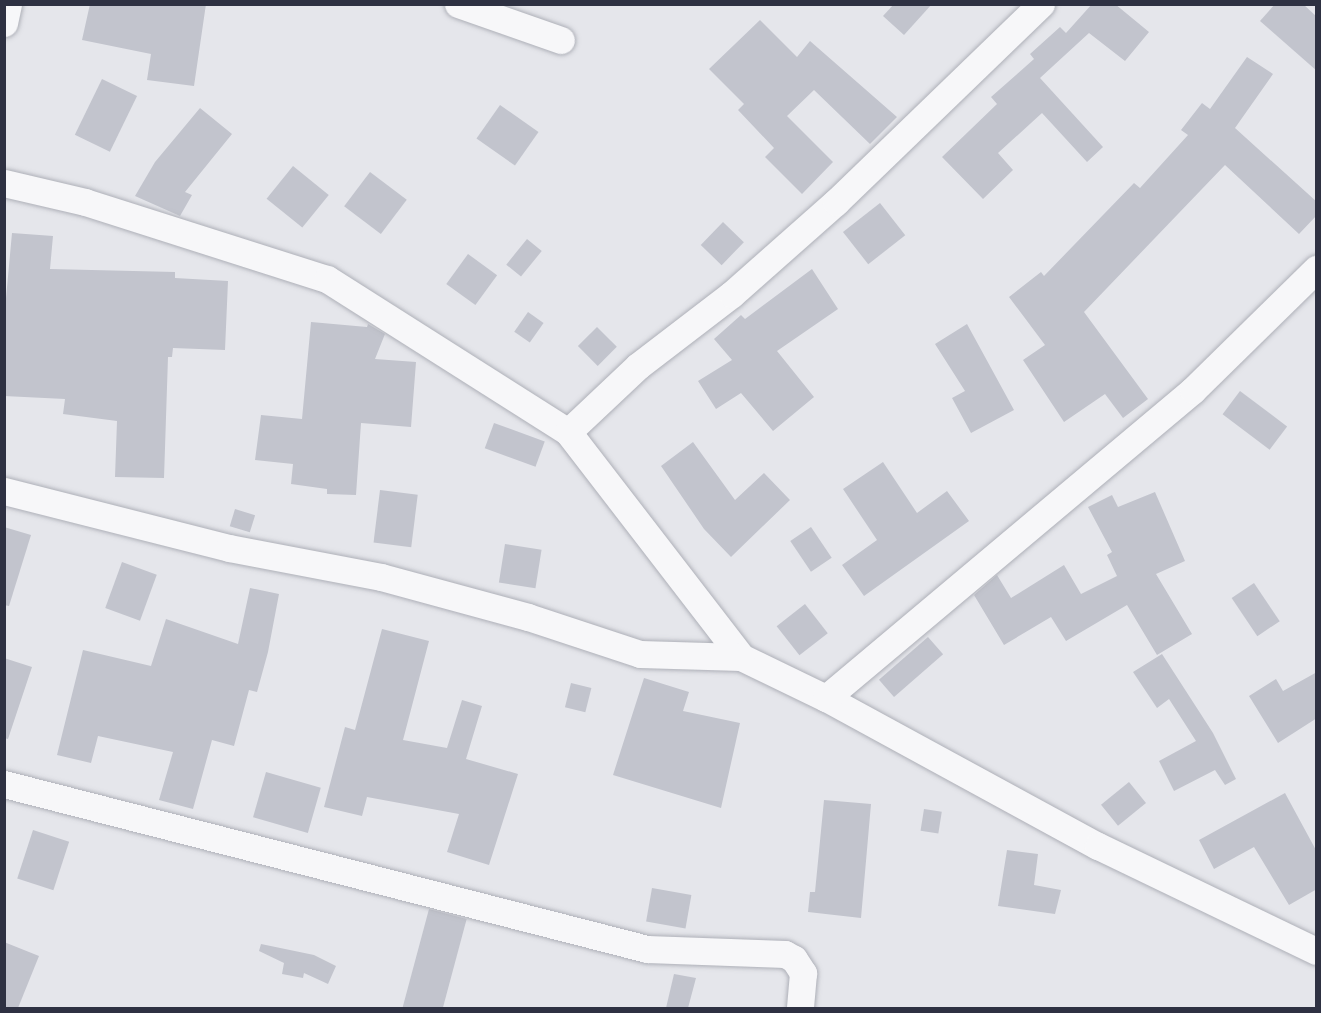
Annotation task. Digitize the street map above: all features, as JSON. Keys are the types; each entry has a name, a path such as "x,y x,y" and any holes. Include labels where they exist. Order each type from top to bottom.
{"street":[{"path":"4,23 8,4"},
{"path":"458,4 561,40"},
{"path":"568,432 638,366 732,294 836,202 1041,4"},
{"path":"4,183 86,202 327,279 568,432 741,657"},
{"path":"826,698 1193,390 1317,269"},
{"path":"4,490 229,548 381,577 528,617 640,654 741,657 826,698 1098,846 1317,951"},
{"path":"4,784 647,949 785,954 794,959 803,973 800,1008"}],"building":[{"path":"90,4 206,4 194,86 147,80 151,54 82,40"},
{"path":"894,4 932,4 904,35 883,16"},
{"path":"1092,4 1115,4 1149,32 1125,61 1089,33 1040,78 1103,147 1087,162 1042,113 998,153 1013,170 983,199 942,157 997,104 991,97 1034,59 1030,54 1060,27 1066,33"},
{"path":"1275,4 1303,4 1317,17 1317,71 1260,21"},
{"path":"760,20 797,57 810,41 897,117 870,144 814,90 787,116 833,162 802,194 765,157 774,148 738,110 744,104 709,69"},
{"path":"1247,57 1273,74 1235,128 1317,202 1317,215 1299,234 1225,165 1084,312 1148,399 1123,418 1105,394 1064,422 1023,360 1045,345 1009,297 1041,272 1044,276 1134,183 1140,188 1188,135 1181,130 1202,103 1210,109"},
{"path":"102,79 137,96 110,152 75,135"},
{"path":"500,105 539,132 515,166 476,139"},
{"path":"200,108 232,134 185,192 192,195 180,216 135,196 155,162"},
{"path":"293,166 329,195 302,228 267,199"},
{"path":"370,172 407,200 381,234 344,206"},
{"path":"880,203 905,235 868,264 843,232"},
{"path":"723,222 744,242 722,265 701,245"},
{"path":"12,233 53,236 50,269 175,272 175,278 228,281 225,350 173,348 172,357 168,357 164,478 115,477 117,421 63,414 65,399 4,396 4,320"},
{"path":"527,239 542,251 521,277 506,265"},
{"path":"468,254 497,275 475,305 446,284"},
{"path":"812,269 838,309 777,351 814,397 773,431 741,393 716,409 698,381 732,360 714,339 741,315 745,319"},
{"path":"528,312 544,323 530,343 514,332"},
{"path":"311,322 367,327 368,324 385,334 375,359 416,362 411,427 361,423 356,495 327,494 327,489 291,484 293,464 255,460 261,415 302,419"},
{"path":"967,324 1014,410 971,433 952,398 965,391 935,344"},
{"path":"597,327 617,347 598,366 578,346"},
{"path":"1240,391 1287,427 1270,450 1223,414"},
{"path":"494,423 545,441 536,467 485,448"},
{"path":"693,442 735,500 764,473 790,500 731,557 704,529 661,466"},
{"path":"883,462 917,513 947,491 969,521 864,596 842,565 877,540 843,489"},
{"path":"380,490 418,495 411,547 374,543"},
{"path":"1155,492 1185,561 1156,574 1192,634 1157,655 1127,605 1066,641 1051,617 1004,645 974,595 997,575 1011,598 1064,565 1081,594 1117,576 1107,555 1112,552 1088,507 1112,495 1118,507"},
{"path":"235,509 255,515 250,532 230,526"},
{"path":"4,527 31,535 9,606 4,605"},
{"path":"811,527 832,558 811,572 790,541"},
{"path":"505,544 542,550 535,588 499,583"},
{"path":"122,562 157,575 140,621 105,608"},
{"path":"1254,583 1280,621 1257,636 1232,598"},
{"path":"250,588 279,594 268,652 257,692 249,690 234,746 212,740 193,809 159,800 173,752 98,736 91,763 57,755 83,650 151,666 166,619 238,644"},
{"path":"805,604 828,633 799,655 777,626"},
{"path":"382,629 429,641 403,740 447,748 462,700 482,706 466,759 518,774 489,865 447,852 459,814 367,797 362,816 324,807 345,727 355,730"},
{"path":"928,637 943,654 894,697 879,680"},
{"path":"1162,654 1213,733 1236,779 1225,785 1215,770 1174,791 1159,761 1196,741 1169,699 1157,708 1133,672"},
{"path":"4,658 32,667 8,739 4,738"},
{"path":"1317,672 1317,718 1278,743 1249,696 1276,679 1283,691"},
{"path":"644,678 689,692 683,711 740,723 721,808 613,775"},
{"path":"571,683 591,688 585,712 565,707"},
{"path":"266,772 321,788 308,833 253,817"},
{"path":"1129,782 1146,803 1118,826 1101,805"},
{"path":"1285,793 1317,852 1317,889 1289,905 1254,847 1214,869 1199,840"},
{"path":"824,800 871,804 861,918 808,912 810,892 815,892"},
{"path":"924,809 942,812 938,834 921,831"},
{"path":"33,830 69,842 53,890 17,879"},
{"path":"1007,850 1038,854 1034,885 1061,890 1055,914 998,906"},
{"path":"652,888 691,895 685,928 646,921"},
{"path":"429,909 467,919 443,1008 403,1008"},
{"path":"4,942 39,956 18,1008 4,1008"},
{"path":"261,944 314,955 336,966 328,984 304,973 303,978 282,974 284,963 259,951"},
{"path":"674,974 696,978 688,1008 666,1008"}]}
